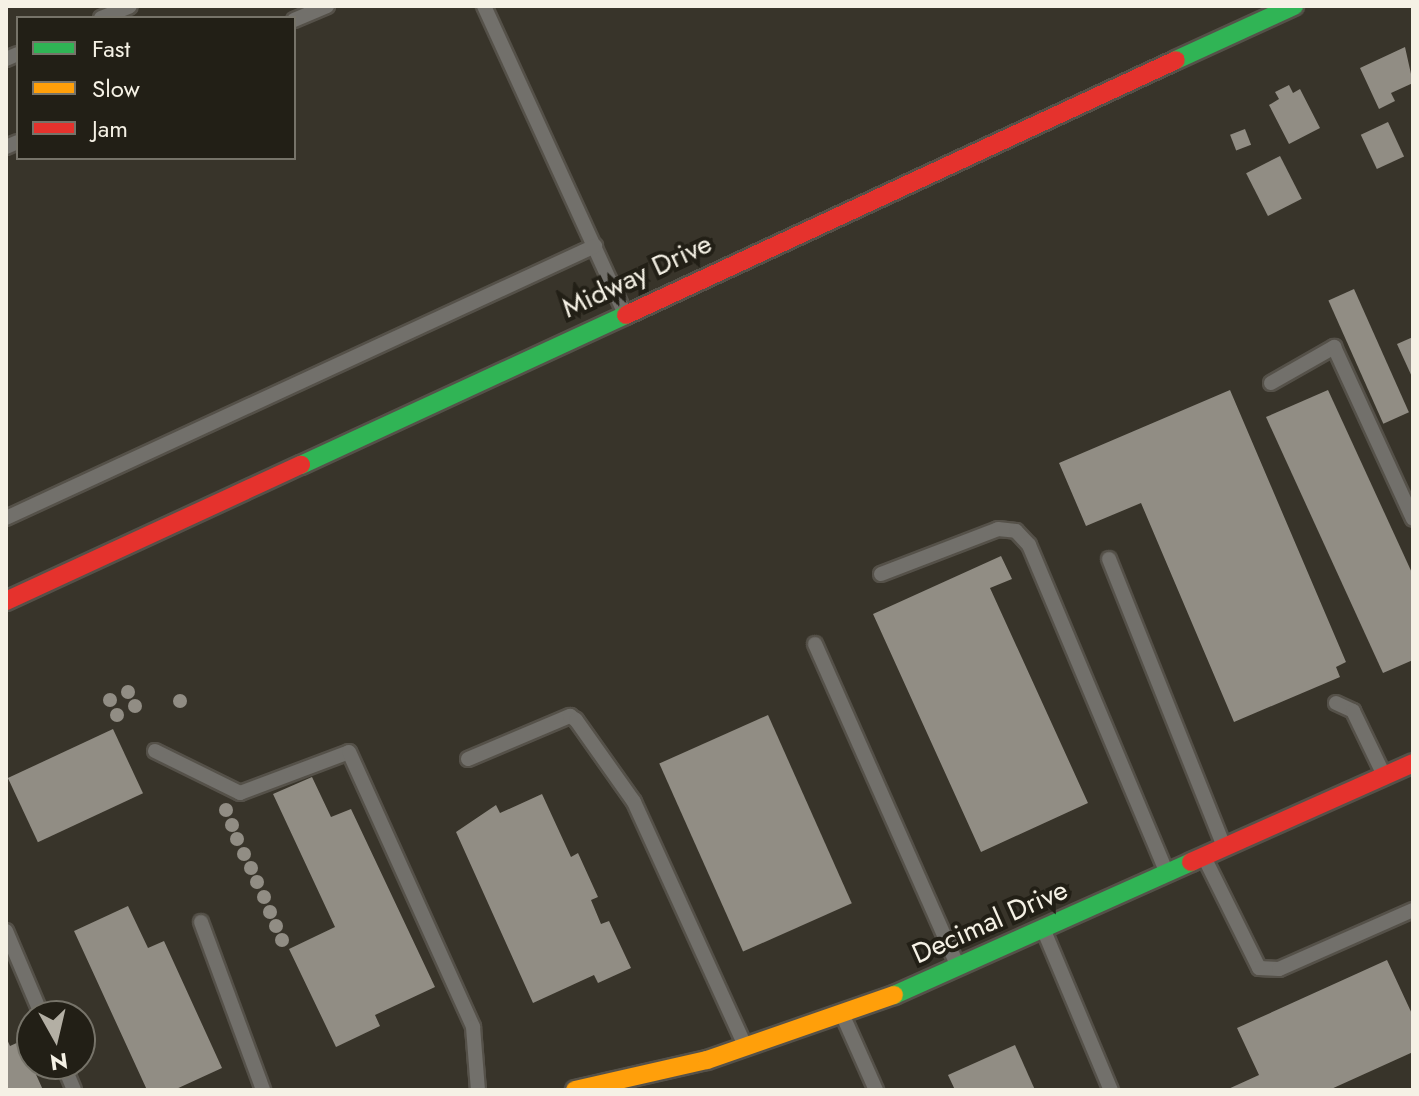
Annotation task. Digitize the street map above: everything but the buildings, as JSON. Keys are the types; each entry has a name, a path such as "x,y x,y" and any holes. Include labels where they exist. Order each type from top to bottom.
{"street":[{"name":"Midway Drive","path":"6,601 624,312 1294,6"},
{"name":"Decimal Drive","path":"575,1090 746,1048 842,1016 959,968 1413,763"}],"lane":[{"path":"106,16 130,6"},
{"path":"296,19 327,6"},
{"path":"484,6 624,312"},
{"path":"6,518 595,246"},
{"path":"1271,383 1334,347 1413,519"},
{"path":"881,574 998,529 1016,531 1029,545 1168,873"},
{"path":"1109,559 1224,847"},
{"path":"815,644 959,968"},
{"path":"1336,703 1353,711 1384,776"},
{"path":"468,759 570,716 576,720 634,802 746,1048"},
{"path":"155,751 240,793 349,752 473,1027 478,1090"},
{"path":"1204,857 1259,968 1279,969 1413,910"},
{"path":"201,922 263,1090"},
{"path":"1044,930 1111,1090"},
{"path":"6,931 35,1000"},
{"path":"842,1016 876,1090"}],"traffic: fast":[{"path":"1176,60 1294,6"},
{"path":"301,465 626,315"},
{"path":"894,995 1191,862"}],"traffic: slow":[{"path":"575,1090 707,1060 894,995"}],"traffic: jam":[{"path":"626,315 1176,60"},
{"path":"6,601 301,465"},
{"path":"1191,862 1413,763"}]}
